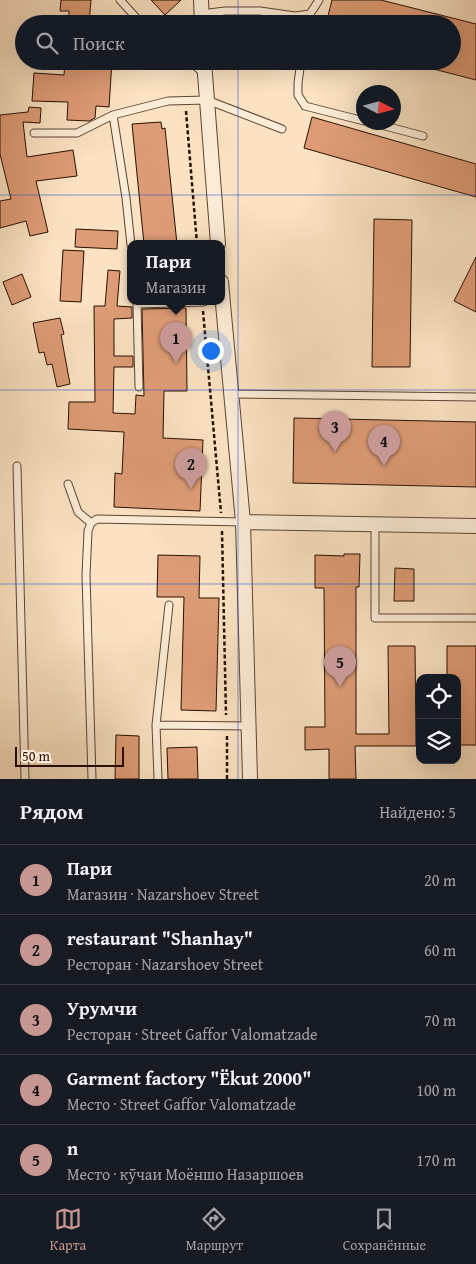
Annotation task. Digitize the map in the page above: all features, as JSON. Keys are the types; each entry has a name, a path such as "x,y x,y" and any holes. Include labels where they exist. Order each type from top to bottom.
{"street":[{"path":"205,70 218,240"},
{"path":"222,305 243,522 250,779"},
{"path":"243,522 476,526"}],"lane":[{"path":"120,0 134,15"},
{"path":"298,15 310,14 319,0"},
{"path":"201,12 260,11 281,15"},
{"path":"300,70 298,96 305,106 356,119"},
{"path":"34,133 78,133 113,116 168,101 185,100 207,100 282,129"},
{"path":"113,116 130,240"},
{"path":"400,130 423,136"},
{"path":"137,305 139,387"},
{"path":"232,394 476,397"},
{"path":"17,466 24,779"},
{"path":"68,484 78,512 92,523"},
{"path":"92,779 86,575 88,531 92,523 97,519 141,518 243,522"},
{"path":"375,524 375,618 476,618"},
{"path":"158,779 156,725 169,605"},
{"path":"156,725 250,726"}],"path":[{"path":"185,100 197,240"},
{"path":"203,305 222,522 227,779"}],"building":[{"path":"61,0 91,0 90,15 69,15 69,11 60,11"},
{"path":"151,0 181,0 165,15"},
{"path":"332,0 381,0 440,15 328,15"},
{"path":"461,20 476,24 476,80 437,70 461,70"},
{"path":"64,70 111,70 109,107 96,106 95,118 89,121 67,120 68,102 32,101 34,73 64,75"},
{"path":"29,107 41,108 40,123 23,122 27,157 73,150 77,176 36,181 48,232 30,236 26,221 0,228 0,201 11,199 0,154 0,115 28,112"},
{"path":"312,117 476,164 476,197 304,148"},
{"path":"161,122 162,129 165,128 177,240 144,240 132,124"},
{"path":"374,219 412,220 410,367 372,367"},
{"path":"76,229 118,231 117,249 75,247"},
{"path":"63,250 84,251 81,302 60,301"},
{"path":"476,257 476,312 454,301"},
{"path":"108,270 120,271 117,306 132,307 132,318 114,319 114,356 133,356 133,367 114,367 113,413 135,414 136,395 144,396 142,309 186,308 187,391 164,391 163,438 203,440 200,511 114,507 115,473 122,474 124,432 68,429 69,402 95,402 94,306 105,306"},
{"path":"22,274 31,297 12,305 3,282"},
{"path":"60,318 64,334 61,335 70,384 57,387 52,364 47,365 44,352 39,353 33,323"},
{"path":"294,418 476,422 476,487 293,483"},
{"path":"344,554 360,554 359,587 356,587 356,734 389,734 388,646 415,646 416,746 355,746 356,779 329,779 329,749 305,750 305,727 325,727 324,588 315,588 315,555 344,556"},
{"path":"158,555 200,556 199,598 219,598 216,711 181,710 184,597 157,597"},
{"path":"395,568 414,569 414,601 394,601"},
{"path":"447,646 476,646 476,745 461,745 461,674 447,674"},
{"path":"116,735 139,736 139,779 115,779"},
{"path":"197,747 198,779 168,779 167,748"}],"place":[{"name":"Пари","path":"176,363"},
{"name":"Урумчи","path":"335,452"},
{"name":"Garment factory \"Ёkut 2000\"","path":"384,466"},
{"name":"restaurant \"Shanhay\"","path":"191,489"},
{"name":"n","path":"340,687"}]}
